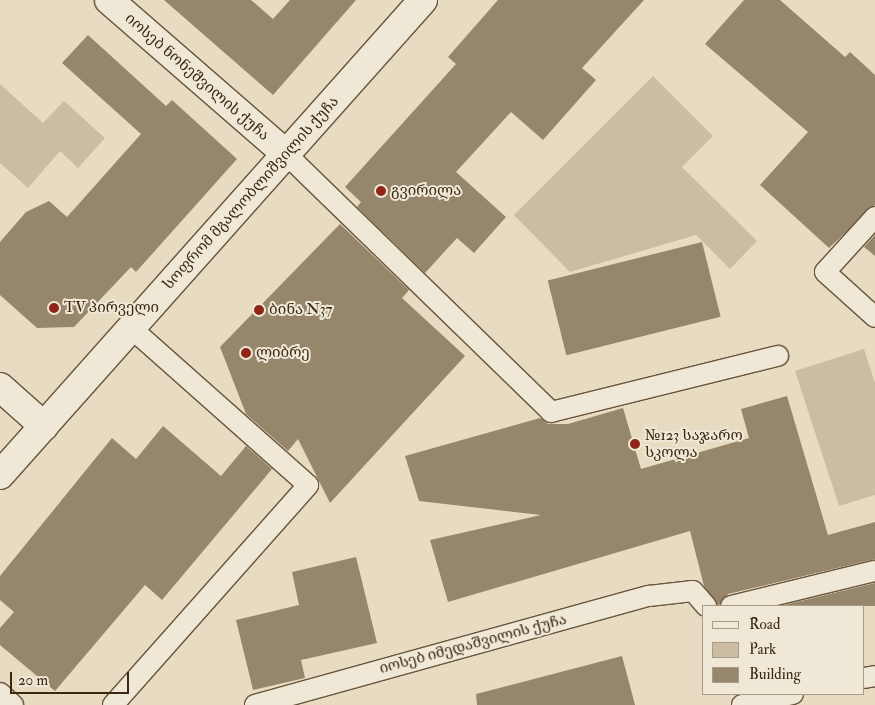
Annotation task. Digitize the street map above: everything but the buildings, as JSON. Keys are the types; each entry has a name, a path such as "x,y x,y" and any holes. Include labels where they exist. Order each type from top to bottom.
{"street":[{"name":"იოსებ ნონეშვილის ქუჩა","path":"109,0 286,154"},
{"name":"სოფრომ მგალობლიშვილის ქუჩა","path":"0,475 423,0"},
{"path":"0,387 44,426"}],"lane":[{"path":"286,154 551,412 778,356"},
{"path":"875,217 824,272 875,317"},
{"path":"113,705 308,486 131,328"},
{"path":"735,605 875,571"},
{"name":"იოსებ იმედაშვილის ქუჩა","path":"254,705 649,596 699,599"},
{"path":"0,694 13,705"},
{"path":"740,705 788,695"}],"green space":[{"path":"653,76 713,136 682,167 757,241 730,269 696,235 570,272 514,215"},
{"path":"0,84 43,123 64,101 105,138 78,168 60,151 28,188 0,163"},
{"path":"864,349 875,383 875,495 839,506 795,371"}],"place":[{"name":"გვირილა","path":"381,191"},
{"name":"TV პირველი","path":"54,308"},
{"name":"ბინა N37","path":"259,310"},
{"name":"ლიბრე","path":"246,353"},
{"name":"№123 საჯარო სკოლა","path":"635,444"}]}
